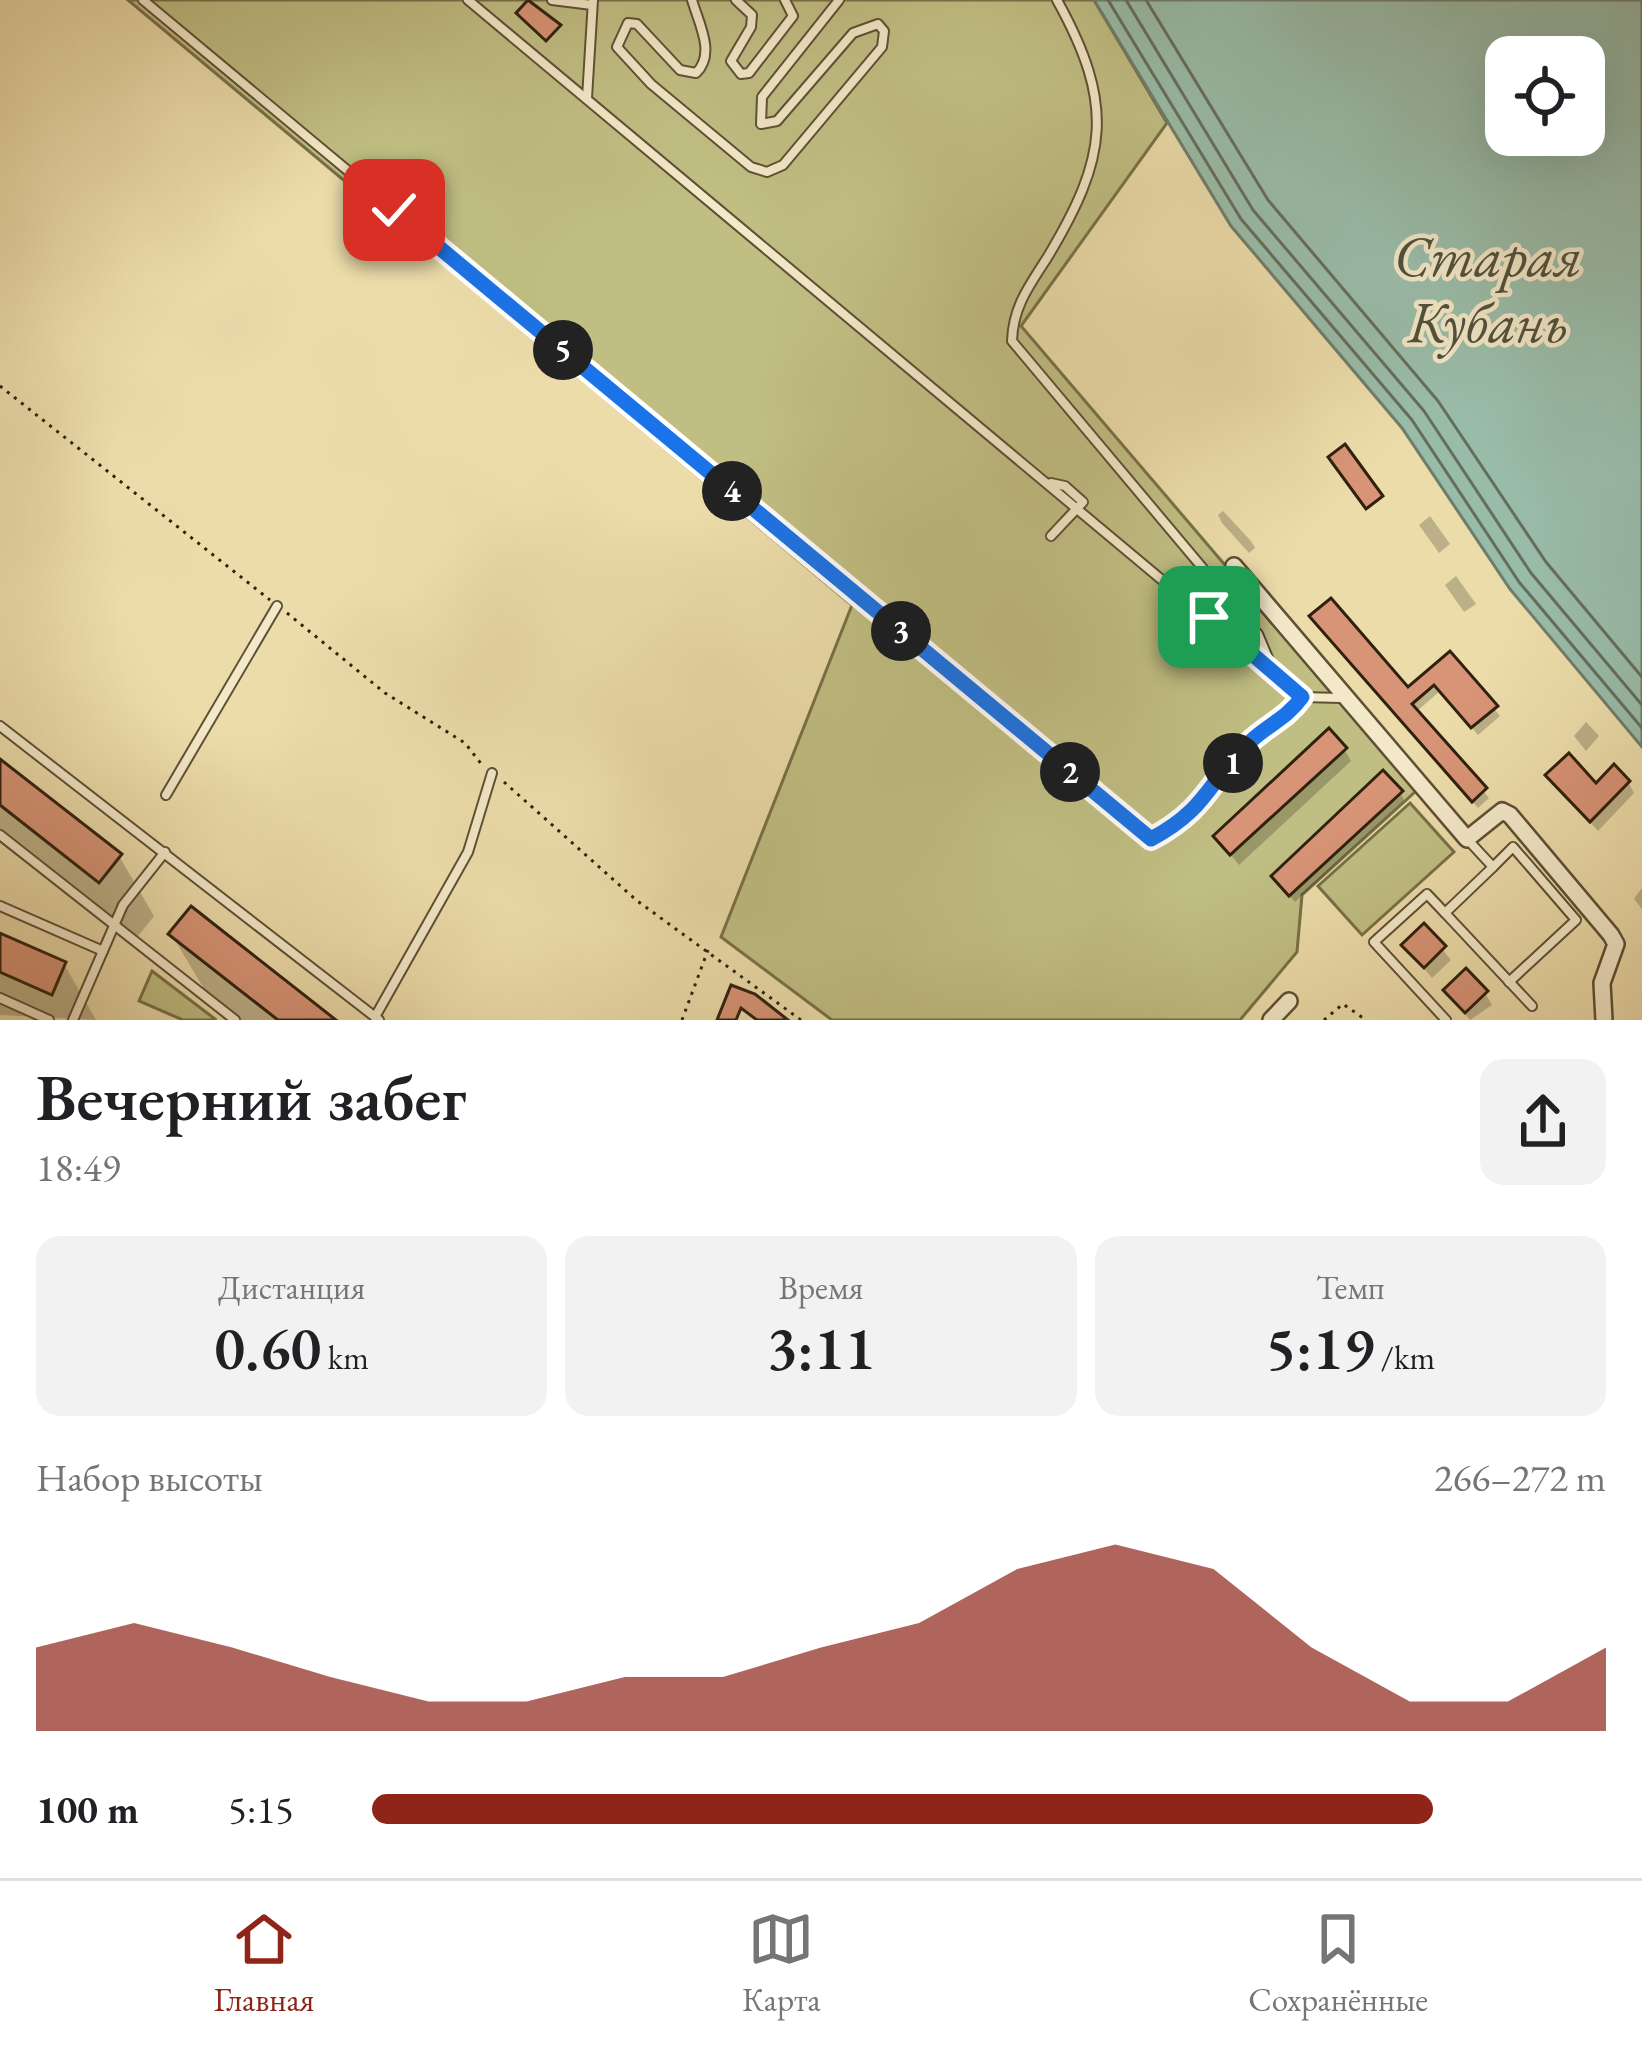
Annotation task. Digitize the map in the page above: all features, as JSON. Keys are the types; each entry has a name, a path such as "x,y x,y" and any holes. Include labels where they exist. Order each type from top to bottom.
{"street":[{"path":"1234,566 1467,839 1493,815 1502,811 1510,815 1611,935 1616,944 1601,983 1604,1020"},
{"path":"1271,1020 1288,1001"}],"lane":[{"path":"142,0 1151,839 1188,820 1252,740 1287,719 1302,697"},
{"path":"467,0 1302,697 1345,698"},
{"path":"552,0 592,3 587,98"},
{"path":"692,0 707,50 704,67 696,73 680,70 637,24 628,23 617,47 651,84 751,167 767,172 783,165 882,46 884,31 878,24 853,33 777,121 761,124 763,97 838,0"},
{"path":"736,0 752,15 751,27 731,61 741,74 749,73 789,27 793,16 785,0"},
{"path":"1057,0 1087,54 1100,141 1080,203 1013,314 1012,341 1258,634 1274,673"},
{"path":"1051,536 1078,507"},
{"path":"166,795 277,606"},
{"path":"0,726 377,1018 468,852 492,773"},
{"path":"0,835 236,1020"},
{"path":"1467,839 1493,867"},
{"path":"1445,913 1514,847 1576,920 1509,982"},
{"path":"73,1020 114,925 165,852"},
{"path":"1446,1020 1374,943 1427,894 1532,1006"},
{"path":"0,906 103,951"},
{"path":"0,998 49,1020"}],"path":[{"path":"0,386 385,693 465,743 492,773 636,900 801,1020"},
{"path":"682,1020 709,949"},
{"path":"1324,1020 1343,1004 1366,1020"}],"shaded area":[{"path":"128,0 1094,0 1167,123 1021,326 1417,790 1302,895 1297,952 1240,1020 832,1020 721,937 852,605"},
{"path":"1410,803 1454,852 1362,935 1318,886"},
{"path":"152,971 215,1019 183,1020 139,1001"}],"water":[{"name":"Старая Кубань","path":"1094,0 1642,0 1642,747 1510,589 1402,428 1231,226"}],"building":[{"path":"528,0 561,25 546,41 516,13"},
{"path":"1345,444 1383,496 1366,509 1328,457"},
{"path":"1331,598 1408,687 1450,651 1498,706 1471,728 1434,685 1412,704 1487,788 1472,802 1309,616"},
{"path":"1329,728 1347,748 1230,855 1213,836"},
{"path":"1569,753 1596,783 1614,764 1630,781 1590,822 1545,775"},
{"path":"0,759 122,854 99,883 0,805"},
{"path":"1383,770 1403,791 1289,896 1271,876"},
{"path":"191,906 336,1020 278,1020 168,934"},
{"path":"1424,923 1446,946 1424,968 1401,945"},
{"path":"0,933 66,962 52,995 0,972"},
{"path":"1466,968 1488,991 1465,1013 1443,990"},
{"path":"731,985 755,994 788,1020 757,1020 741,1008 736,1020 717,1020"}],"route":[{"path":"394,210 1151,839 1188,820 1252,740 1287,719 1302,697 1209,617"}]}
